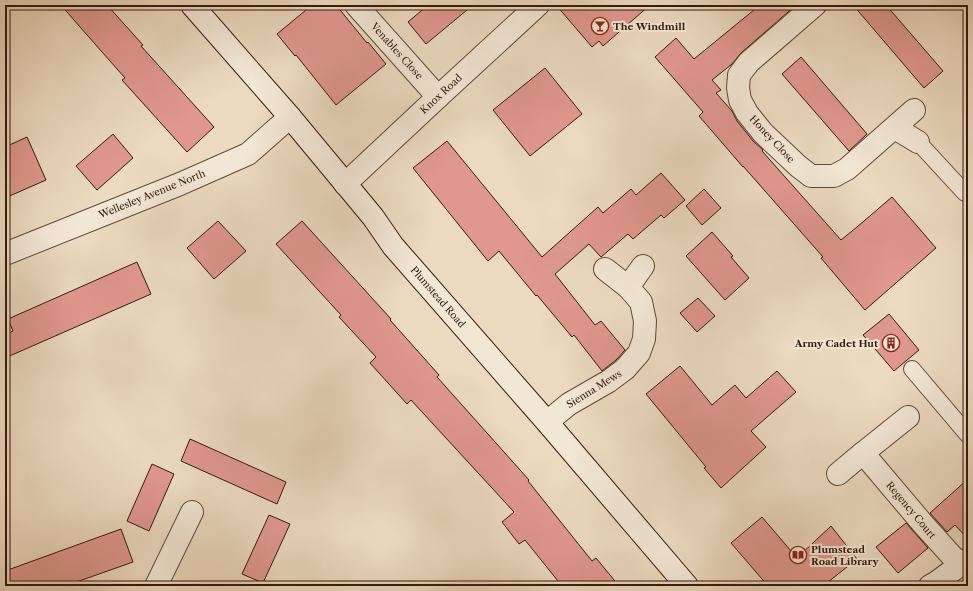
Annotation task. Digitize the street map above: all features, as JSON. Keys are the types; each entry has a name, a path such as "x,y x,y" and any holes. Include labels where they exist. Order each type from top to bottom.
{"street":[{"name":"Plumstead Road","path":"192,5 373,216 392,246 547,422 687,586"},
{"name":"Venables Close","path":"356,5 438,97"},
{"name":"Knox Road","path":"345,184 538,5"},
{"name":"Honey Close","path":"804,9 750,62 739,75 738,88 740,100 747,113 763,133 798,166 811,176 834,176 847,169 914,110"},
{"name":"Wellesley Avenue North","path":"5,254 180,184 248,154 290,118"},
{"path":"895,128 918,142"},
{"path":"628,287 643,266"},
{"name":"Sienna Mews","path":"547,422 569,404 610,382 625,370 639,353 644,339 645,321 641,302 628,287 605,268"},
{"path":"838,474 908,417"},
{"name":"Regency Court","path":"863,453 923,524 964,562"},
{"path":"156,586 192,512"},
{"path":"930,586 964,562"}],"lane":[{"path":"918,142 965,193"},
{"path":"912,369 968,435"}],"building":[{"path":"61,5 107,5 143,45 141,46 214,127 187,152 122,80 125,78"},
{"path":"312,5 336,5 386,64 336,105 277,34"},
{"path":"428,5 473,5 426,44 408,22"},
{"name":"The Windmill","path":"556,5 650,5 603,46 599,41 592,47"},
{"path":"760,5 796,5 741,53 732,64 712,80 721,90 716,93 732,111 737,121 753,141 763,150 762,151 841,240 892,197 936,248 865,310 821,258 823,257 699,116 703,112 655,57 676,38 694,59"},
{"path":"853,5 886,5 943,71 924,88"},
{"path":"801,57 867,134 849,151 782,74"},
{"path":"545,68 582,114 530,156 493,110"},
{"path":"113,134 133,158 97,190 76,166"},
{"path":"27,137 46,180 5,198 5,147"},
{"path":"447,141 542,257 598,207 603,213 631,189 636,195 661,173 685,200 664,218 661,215 633,239 628,234 601,257 589,244 555,274 595,325 601,321 625,350 616,360 602,371 574,335 572,337 499,251 488,261 413,168"},
{"path":"704,189 721,208 702,225 686,206"},
{"path":"218,221 246,251 214,279 187,248"},
{"path":"302,221 391,319 390,320 439,375 437,377 529,480 528,481 592,561 596,558 619,586 562,586 525,540 519,544 502,522 514,512 411,400 407,404 370,363 376,357 339,317 341,315 276,244"},
{"path":"712,232 733,256 731,257 749,278 725,300 686,256"},
{"path":"137,262 151,294 5,358 5,335 13,331 8,319"},
{"path":"698,298 715,316 697,332 680,313"},
{"name":"Army Cadet Hut","path":"889,314 919,350 894,371 863,335"},
{"path":"680,366 712,405 735,385 746,398 777,371 796,392 751,431 766,447 721,488 704,468 706,467 646,394"},
{"path":"190,439 286,482 277,504 181,461"},
{"path":"152,464 174,474 149,531 127,521"},
{"path":"968,479 968,539 955,525 947,532 930,513"},
{"path":"269,515 290,524 263,583 242,574"},
{"name":"Plumstead Road Library","path":"762,517 797,558 831,526 857,559 823,586 768,586 731,543"},
{"path":"906,523 928,548 898,573 876,547"},
{"path":"121,529 133,562 65,586 5,586 5,571"}],"place":[{"name":"The Windmill","path":"600,26"},
{"name":"Army Cadet Hut","path":"891,343"},
{"name":"Plumstead Road Library","path":"798,555"}]}
